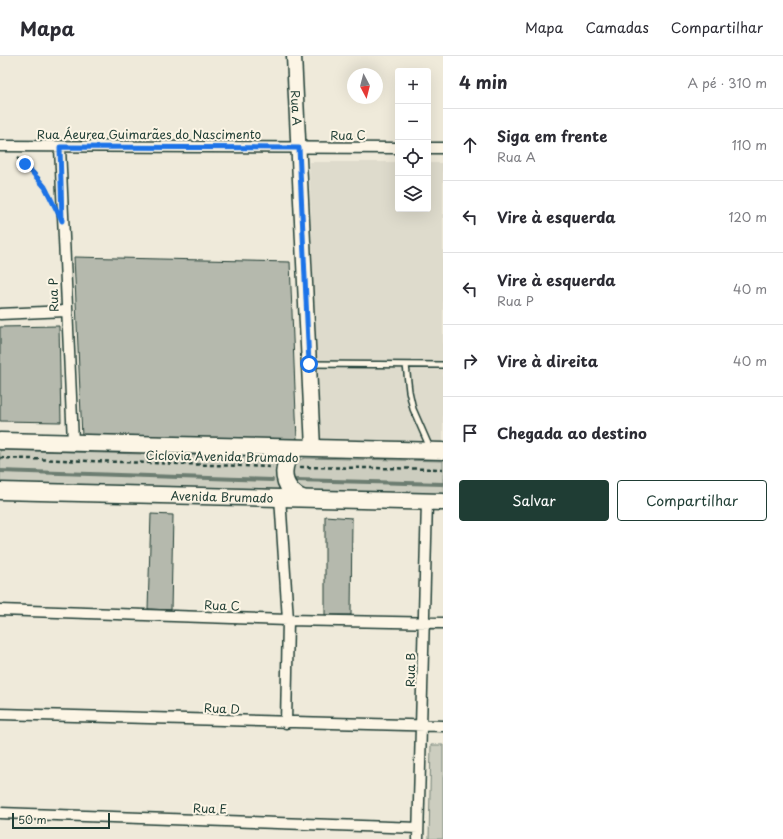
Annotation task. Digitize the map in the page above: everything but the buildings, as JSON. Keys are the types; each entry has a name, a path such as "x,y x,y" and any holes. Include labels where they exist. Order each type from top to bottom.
{"main road":[{"path":"0,441 437,451"},
{"path":"297,448 285,467 285,477 290,491 302,498"},
{"name":"Avenida Brumado","path":"0,491 443,502"}],"street":[{"name":"Rua A","path":"294,56 313,448"},
{"name":"Rua Áeurea Guimarães do Nascimento","path":"0,146 299,148"},
{"name":"Rua P","path":"60,147 72,442"},
{"name":"Rua C","path":"299,148 395,148"},
{"path":"431,148 443,148"},
{"path":"0,314 66,311"},
{"path":"280,497 288,620 286,723"},
{"name":"Rua B","path":"418,839 427,502"},
{"name":"Rua C","path":"0,610 288,620 443,622"},
{"name":"Rua D","path":"0,714 286,723 443,726"},
{"name":"Rua E","path":"0,813 418,828"}],"lane":[{"path":"309,364 443,365"},
{"path":"406,365 413,409 437,451"}],"path":[{"path":"16,157 25,164 45,187 52,201"},
{"name":"Ciclovia Avenida Brumado","path":"0,458 285,467 443,469"}],"shaded area":[{"path":"309,162 395,162 395,212 431,212 431,163 443,163 443,443 319,442"},
{"path":"0,450 284,458 277,473 277,481 285,495 0,488"},
{"path":"304,458 443,461 443,498 307,496 292,485 291,476 293,466"},
{"path":"431,745 443,745 443,839 429,839"}],"waterway":[{"path":"0,471 272,480"},
{"path":"296,480 443,484"}],"route":[{"path":"25,164 45,187 62,221 60,147 299,148 309,364"}]}
